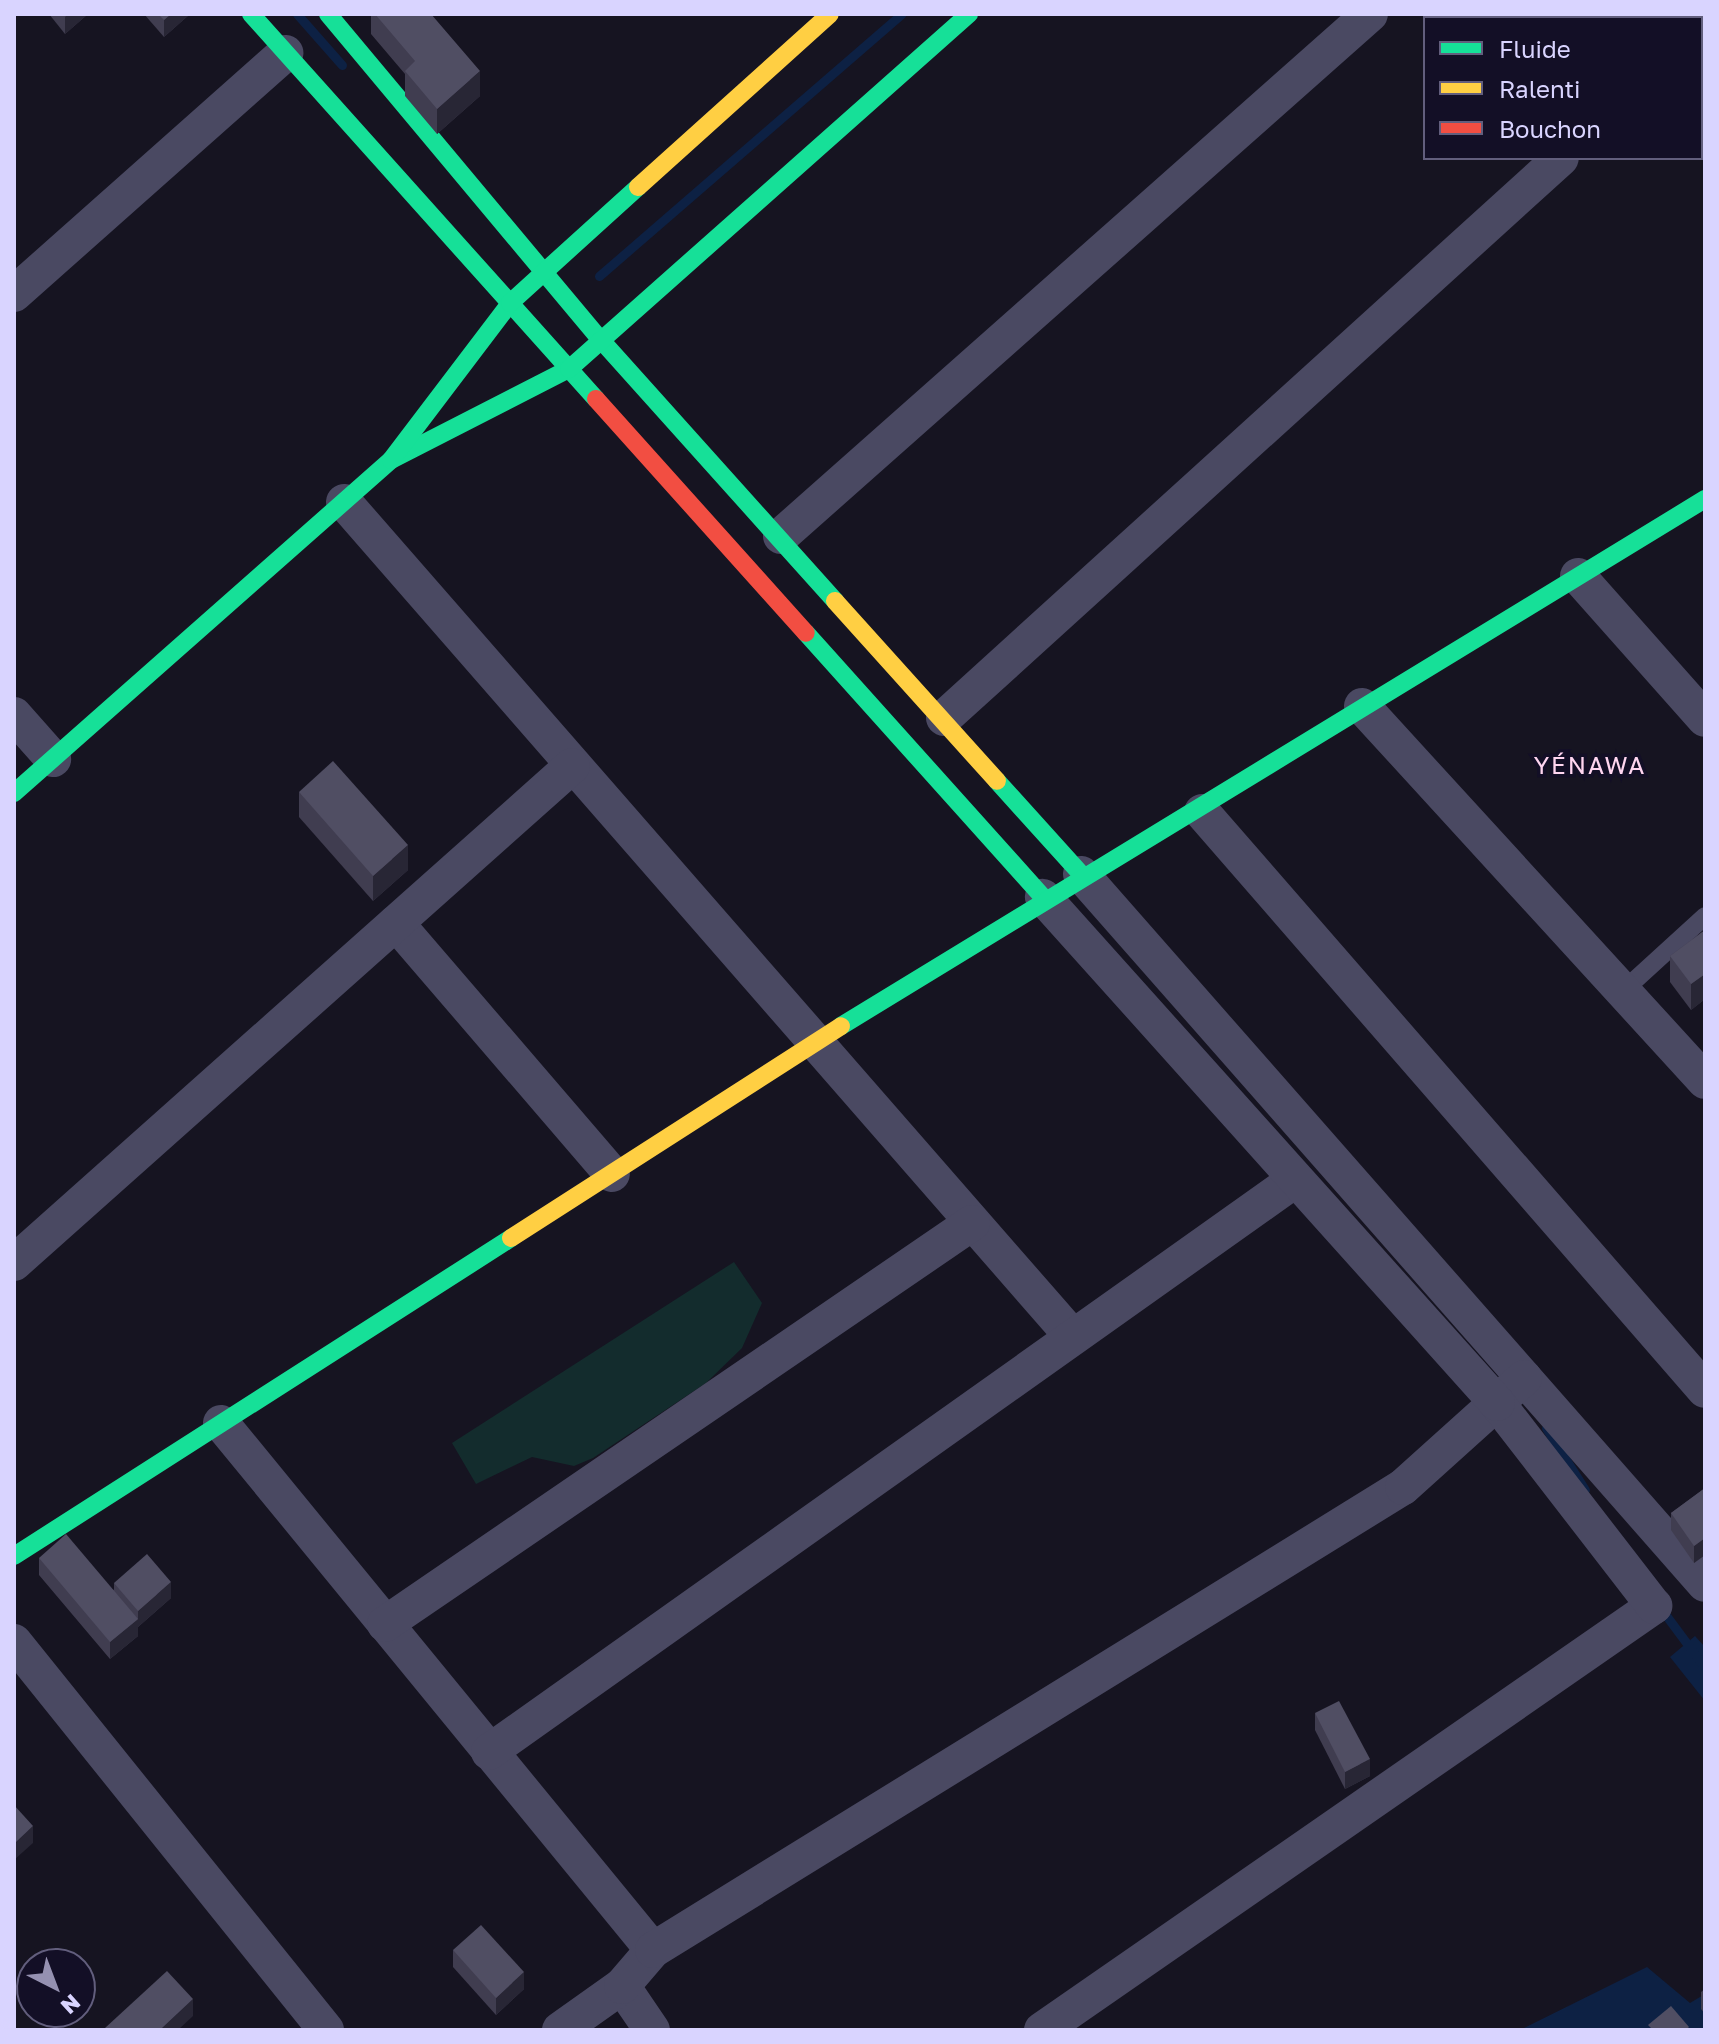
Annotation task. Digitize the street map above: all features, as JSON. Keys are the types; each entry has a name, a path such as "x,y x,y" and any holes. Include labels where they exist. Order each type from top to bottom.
{"street":[{"path":"251,14 1043,897 1292,1182 1497,1403 1654,1606 1042,2030"},
{"path":"14,793 391,460 510,303 830,14"},
{"path":"391,460 569,369 969,14"},
{"path":"781,536 1370,14"},
{"path":"331,15 547,269 601,340 944,718 1705,1584"},
{"path":"14,294 285,53"},
{"path":"944,718 1559,160"},
{"path":"14,1556 1043,897 1202,812 1362,706 1705,499"},
{"path":"344,502 813,1045 1072,1336"},
{"path":"1578,576 1705,719"},
{"path":"1362,706 1705,1081"},
{"path":"14,715 53,759"},
{"path":"14,1263 572,766"},
{"path":"1202,812 1705,1390"},
{"path":"396,923 612,1174"},
{"path":"489,1752 1292,1182"},
{"path":"385,1624 972,1223"},
{"path":"560,2030 622,1986 653,1950 1403,1487 1524,1378"},
{"path":"221,1423 653,1950"},
{"path":"14,1642 326,2030"},
{"path":"622,1986 652,2030"}],"lane":[{"path":"1623,991 1705,916"}],"green space":[{"path":"734,1262 762,1303 742,1348 706,1383 593,1458 574,1466 532,1457 476,1484 452,1443"}],"water":[{"path":"1695,1636 1705,1647 1705,1701 1670,1657"},
{"path":"1647,1967 1690,2003 1705,1994 1705,2030 1520,2030"}],"building":[{"path":"375,14 431,14 480,71 437,109 405,71 415,61"},
{"path":"1620,14 1667,16 1622,16"},
{"path":"333,761 408,845 373,876 299,792"},
{"path":"1705,930 1705,974 1691,984 1670,956"},
{"path":"1705,1488 1705,1538 1694,1546 1671,1513"},
{"path":"66,1534 138,1619 110,1642 39,1558"},
{"path":"147,1554 171,1582 138,1611 114,1583"},
{"path":"1339,1701 1370,1759 1345,1772 1315,1713"},
{"path":"14,1805 33,1826 14,1844"},
{"path":"481,1925 524,1972 496,1998 453,1950"},
{"path":"167,1971 193,1999 160,2030 106,2030 105,2028"},
{"path":"1671,2006 1689,2027 1686,2030 1653,2030 1648,2025"}],"waterway":[{"path":"297,14 342,65"},
{"path":"599,276 901,14"},
{"path":"1546,1428 1585,1490"},
{"path":"1662,1610 1705,1668"}],"traffic: fast":[{"path":"251,14 596,399"},
{"path":"328,14 601,340 835,601"},
{"path":"393,459 569,369 969,14"},
{"path":"14,793 391,460 510,303 638,187"},
{"path":"841,1026 1705,499"},
{"path":"806,633 1043,897"},
{"path":"997,781 1081,874"},
{"path":"14,1556 511,1238"}],"traffic: slow":[{"path":"638,187 830,14"},
{"path":"835,601 997,781"},
{"path":"511,1238 841,1026"}],"traffic: jam":[{"path":"596,399 806,633"}],"district":[{"name":"YÉNAWA","path":"1590,765"}]}
